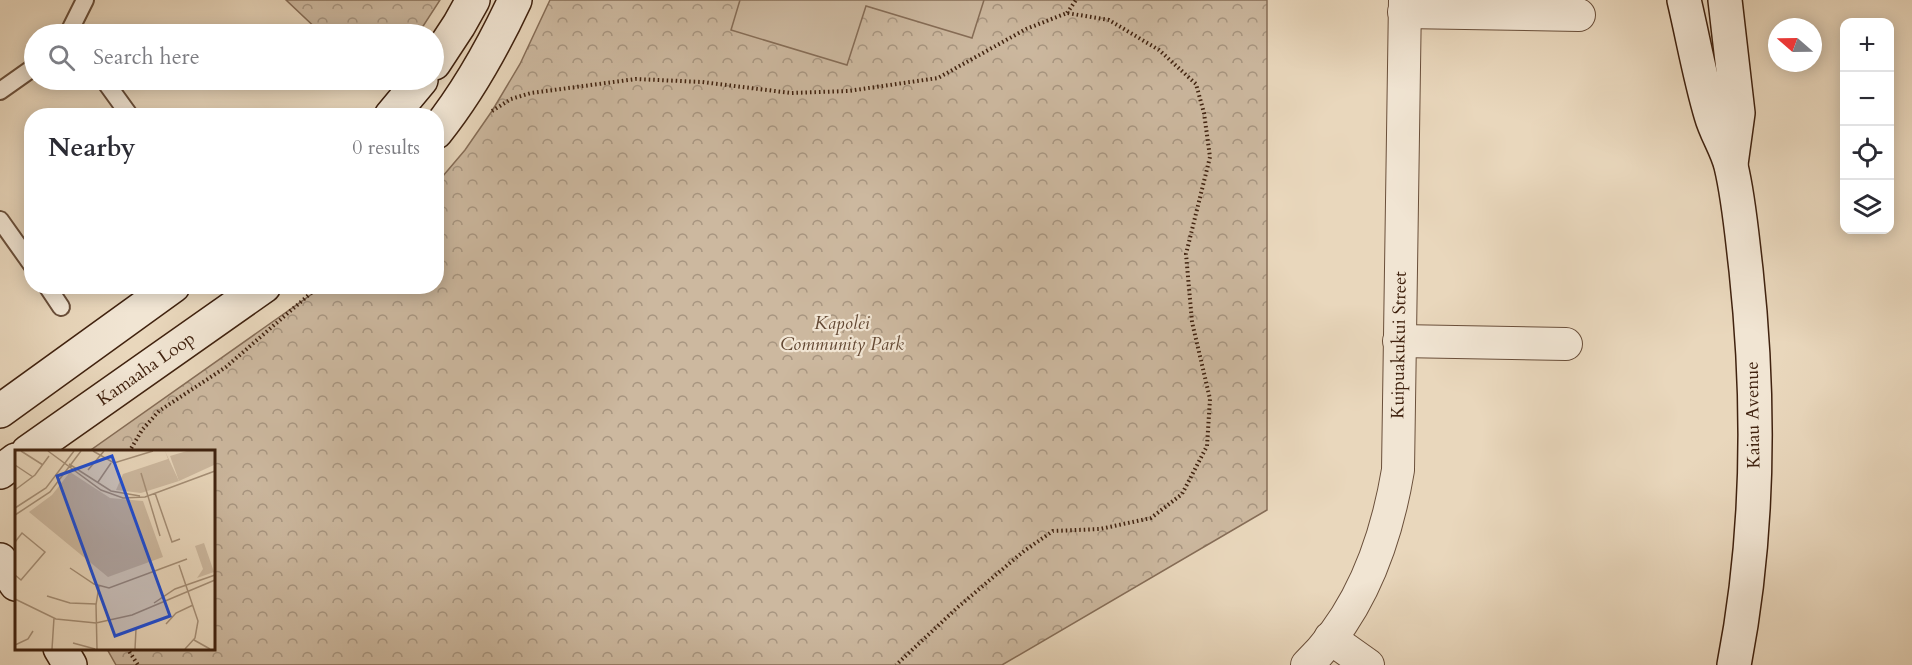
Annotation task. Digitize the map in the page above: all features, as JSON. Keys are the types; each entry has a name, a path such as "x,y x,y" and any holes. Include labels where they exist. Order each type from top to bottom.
{"street":[{"path":"444,48 472,0"},
{"path":"444,121 492,48 515,0"},
{"name":"Kaiau Avenue","path":"1684,0 1712,117 1731,165 1743,241 1752,323 1755,404 1754,486 1748,568 1734,665"},
{"name":"Kaiau Avenue","path":"1725,0 1738,113 1731,165"},
{"path":"1404,6 1579,15"},
{"name":"Kuipuakukui Street","path":"1307,665 1354,604 1370,572 1383,539 1398,470 1404,6"},
{"path":"398,108 413,90"},
{"path":"0,411 162,294"},
{"name":"Kamaaha Loop","path":"31,450 253,294"},
{"path":"1400,341 1566,344"},
{"path":"0,472 15,461"},
{"path":"0,560 15,582"},
{"path":"1330,638 1368,665"},
{"path":"61,650 70,665"}],"lane":[{"path":"73,24 85,0"},
{"path":"0,91 24,74"},
{"path":"111,90 124,108"},
{"path":"0,220 24,254"},
{"path":"52,294 61,307"}],"path":[{"path":"1067,13 1076,0"},
{"path":"531,93 636,79 702,82 791,93 848,91 938,78 1026,29 1067,13 1109,20 1159,50 1196,84 1204,113 1210,157 1186,254 1192,322 1210,399 1207,446 1182,494 1151,518 1100,529 1053,531 1024,551 958,607 896,665"},
{"path":"130,450 142,430 159,411 226,367 310,294"},
{"path":"128,650 138,665"}],"green space":[{"path":"286,0 440,0 424,24 311,24"},
{"name":"Kapolei Community Park","path":"550,0 1267,0 1267,510 1002,665 116,665 108,650 214,650 214,450 91,450 312,294 444,294 444,175 465,150 492,111 520,64"},
{"path":"740,0 984,0 972,38 866,6 847,65 731,30"}]}
